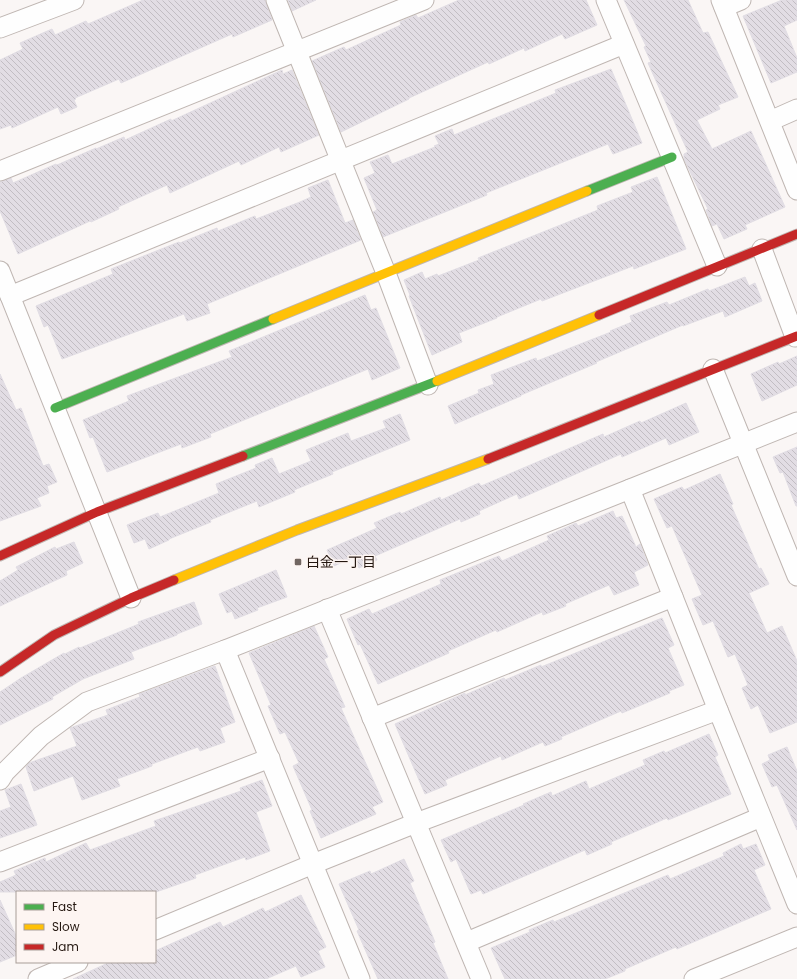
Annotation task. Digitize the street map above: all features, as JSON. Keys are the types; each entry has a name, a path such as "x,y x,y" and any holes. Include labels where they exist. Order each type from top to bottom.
{"street":[{"path":"0,28 74,0"},
{"path":"276,0 386,273 428,385"},
{"path":"0,171 424,0"},
{"path":"606,0 717,266"},
{"path":"741,0 722,4 797,190"},
{"path":"10,296 624,44"},
{"path":"770,121 797,109"},
{"path":"55,408 672,157"},
{"path":"0,556 97,512 428,385 797,234"},
{"path":"0,672 54,635 131,598 297,530 491,458 796,336 762,249"},
{"path":"0,271 131,598"},
{"path":"713,368 743,443 793,553 797,576"},
{"path":"0,780 5,772 41,736 87,702 225,650 797,422"},
{"path":"630,489 797,904"},
{"path":"372,718 673,597"},
{"path":"327,609 467,942 481,979"},
{"path":"225,650 360,979"},
{"path":"156,930 416,823 718,710"},
{"path":"0,862 270,758"},
{"path":"467,942 761,817"},
{"path":"694,979 797,937"},
{"path":"38,979 76,963"}],"building":[{"path":"143,0 265,0 272,20 233,37 232,34 121,83 119,79 75,98 76,99 74,100 77,107 61,114 58,107 12,128 11,125 0,129 0,60 23,49 20,43 52,29 55,35 86,21 88,24"},
{"path":"288,0 316,0 292,11"},
{"path":"459,0 586,0 597,25 565,39 562,34 525,51 524,48 489,64 488,62 409,98 341,132 312,61 344,47 346,50 401,25 400,22 416,15 418,18"},
{"path":"624,0 688,0 703,33 708,32 738,97 718,105 720,109 697,120 712,149 751,131 785,207 745,225 747,229 724,239 717,224 712,226 706,210 708,209 684,159 684,154 688,152 648,63 651,62 644,47 646,46"},
{"path":"782,0 797,0 797,20 784,26 797,58 797,72 771,83 743,16"},
{"path":"611,69 642,143 613,154 608,144 486,193 487,195 383,237 373,212 377,210 364,178 375,173 370,162 388,155 392,164 435,147 434,146 439,144 435,136 452,129 454,135 556,93 555,90"},
{"path":"282,70 283,74 292,70 319,135 281,152 279,147 241,165 239,161 170,193 167,185 118,207 119,209 91,222 90,221 18,254 0,211 0,182 11,178 13,183 124,137 125,140 171,119 171,121"},
{"path":"657,177 686,249 634,269 633,266 542,301 541,299 497,317 459,333 462,342 432,355 404,280 422,272 425,279 437,274 438,276 479,260 478,258 598,210 597,206 633,192 631,187"},
{"path":"328,180 345,223 353,220 361,240 207,304 210,313 187,321 184,314 62,359 48,325 44,327 36,306 113,274 111,269 179,242 180,243 217,228 218,231 255,216 256,219 300,202 311,197 308,188"},
{"path":"745,277 749,286 755,283 762,301 725,317 723,311 683,325 455,424 448,406 479,393 478,390 494,384 491,375 536,358 537,361 611,332 610,331 632,322 630,316 667,302 669,305 708,289 709,291"},
{"path":"365,295 371,310 376,308 400,368 372,380 368,369 210,434 211,437 182,448 181,444 107,472 93,437 90,438 83,420 129,401 127,396 232,357 229,351"},
{"path":"797,356 797,385 762,401 751,374 778,362 779,364"},
{"path":"0,374 16,410 21,408 43,466 49,464 57,482 47,486 49,493 37,498 41,506 0,521"},
{"path":"686,403 699,432 669,445 666,438 622,457 621,454 519,499 517,494 479,511 480,514 461,522 460,519 375,556 377,560 359,568 354,557 334,566 327,550 377,528 374,523 400,512 401,514 440,497 441,500 479,483 481,486 603,434 604,437 640,421 641,423"},
{"path":"400,414 410,440 332,472 333,474 294,490 295,492 259,507 257,501 210,520 211,522 149,549 145,539 134,543 127,525 158,513 160,517 219,493 216,484 256,468 255,465 272,458 279,474 311,461 306,450 348,433 351,441 386,428 383,421"},
{"path":"797,447 796,506 783,472 780,473 773,457"},
{"path":"720,474 733,504 731,505 759,569 761,568 769,584 749,593 767,633 782,626 797,661 797,722 770,733 758,705 751,709 742,688 748,685 735,654 728,657 713,621 703,625 692,599 702,595 672,526 667,528 654,499 682,487 684,490"},
{"path":"613,511 616,518 622,516 636,547 640,544 648,565 634,572 639,585 614,595 609,585 565,604 566,606 543,615 542,612 497,632 496,630 448,651 449,653 378,684 360,644 358,645 347,619 369,609 372,614 441,584 440,580 499,556 502,561 549,540 547,536 576,523 578,526"},
{"path":"74,542 83,563 66,571 67,575 0,606 0,581 18,570 16,567 55,547 56,549"},
{"path":"276,570 287,597 257,608 258,610 235,619 232,611 227,613 219,594"},
{"path":"194,602 202,624 131,652 134,659 83,679 52,697 53,699 0,725 0,692 21,678 64,653 65,654 79,647 80,648 139,624 138,622"},
{"path":"662,618 674,645 668,648 684,685 669,691 670,693 622,713 621,711 561,737 562,739 545,746 543,742 502,760 501,756 445,780 447,785 425,794 395,724 465,693 465,695 504,678 505,680 541,665 541,667"},
{"path":"314,626 328,657 324,659 345,707 341,708 383,802 372,807 376,814 321,838 310,811 312,810 293,766 299,763 285,732 280,734 268,706 271,705 249,653"},
{"path":"215,666 235,722 220,728 225,742 200,751 198,747 152,764 152,766 117,779 120,786 82,800 73,776 34,791 26,767 29,763 77,746 70,728 108,715 106,710 140,697 139,694"},
{"path":"709,734 718,755 715,757 731,794 668,820 667,818 611,842 612,844 587,855 585,850 483,894 481,890 471,894 456,859 451,862 441,840 551,792 552,796 586,781 589,789 645,765 643,760 664,751 665,753"},
{"path":"787,747 797,771 797,830 777,785 772,787 762,764 770,760 768,755"},
{"path":"262,780 272,806 256,812 270,851 246,860 245,857 195,875 196,878 156,892 0,892 0,882 16,875 14,871 45,858 46,862 86,843 90,850 156,826 154,821 241,791 240,788"},
{"path":"21,784 37,825 0,838 0,811 11,807 5,790"},
{"path":"741,844 743,849 756,844 765,865 754,870 771,909 677,949 676,947 605,979 505,979 491,948 530,932 529,930 553,920 554,922 668,875 670,879 724,856 723,853"},
{"path":"404,859 414,881 410,883 435,942 433,943 448,979 378,979 339,884 370,871 371,874"},
{"path":"301,895 326,947 318,951 325,967 301,977 296,966 266,979 73,979 108,963 156,963 156,951 220,922 223,927 263,908 265,912"},
{"path":"0,900 16,936 16,955 0,962"}],"traffic: fast":[{"path":"587,191 672,157"},
{"path":"55,408 273,319"},
{"path":"243,456 437,381"}],"traffic: slow":[{"path":"273,319 587,191"},
{"path":"437,381 599,315"},
{"path":"174,580 297,530 488,459"}],"traffic: jam":[{"path":"599,315 797,234"},
{"path":"488,459 797,336"},
{"path":"0,556 97,512 243,456"},
{"path":"0,672 54,635 131,598 174,580"}],"place":[{"name":"白金一丁目","path":"298,562"}]}
